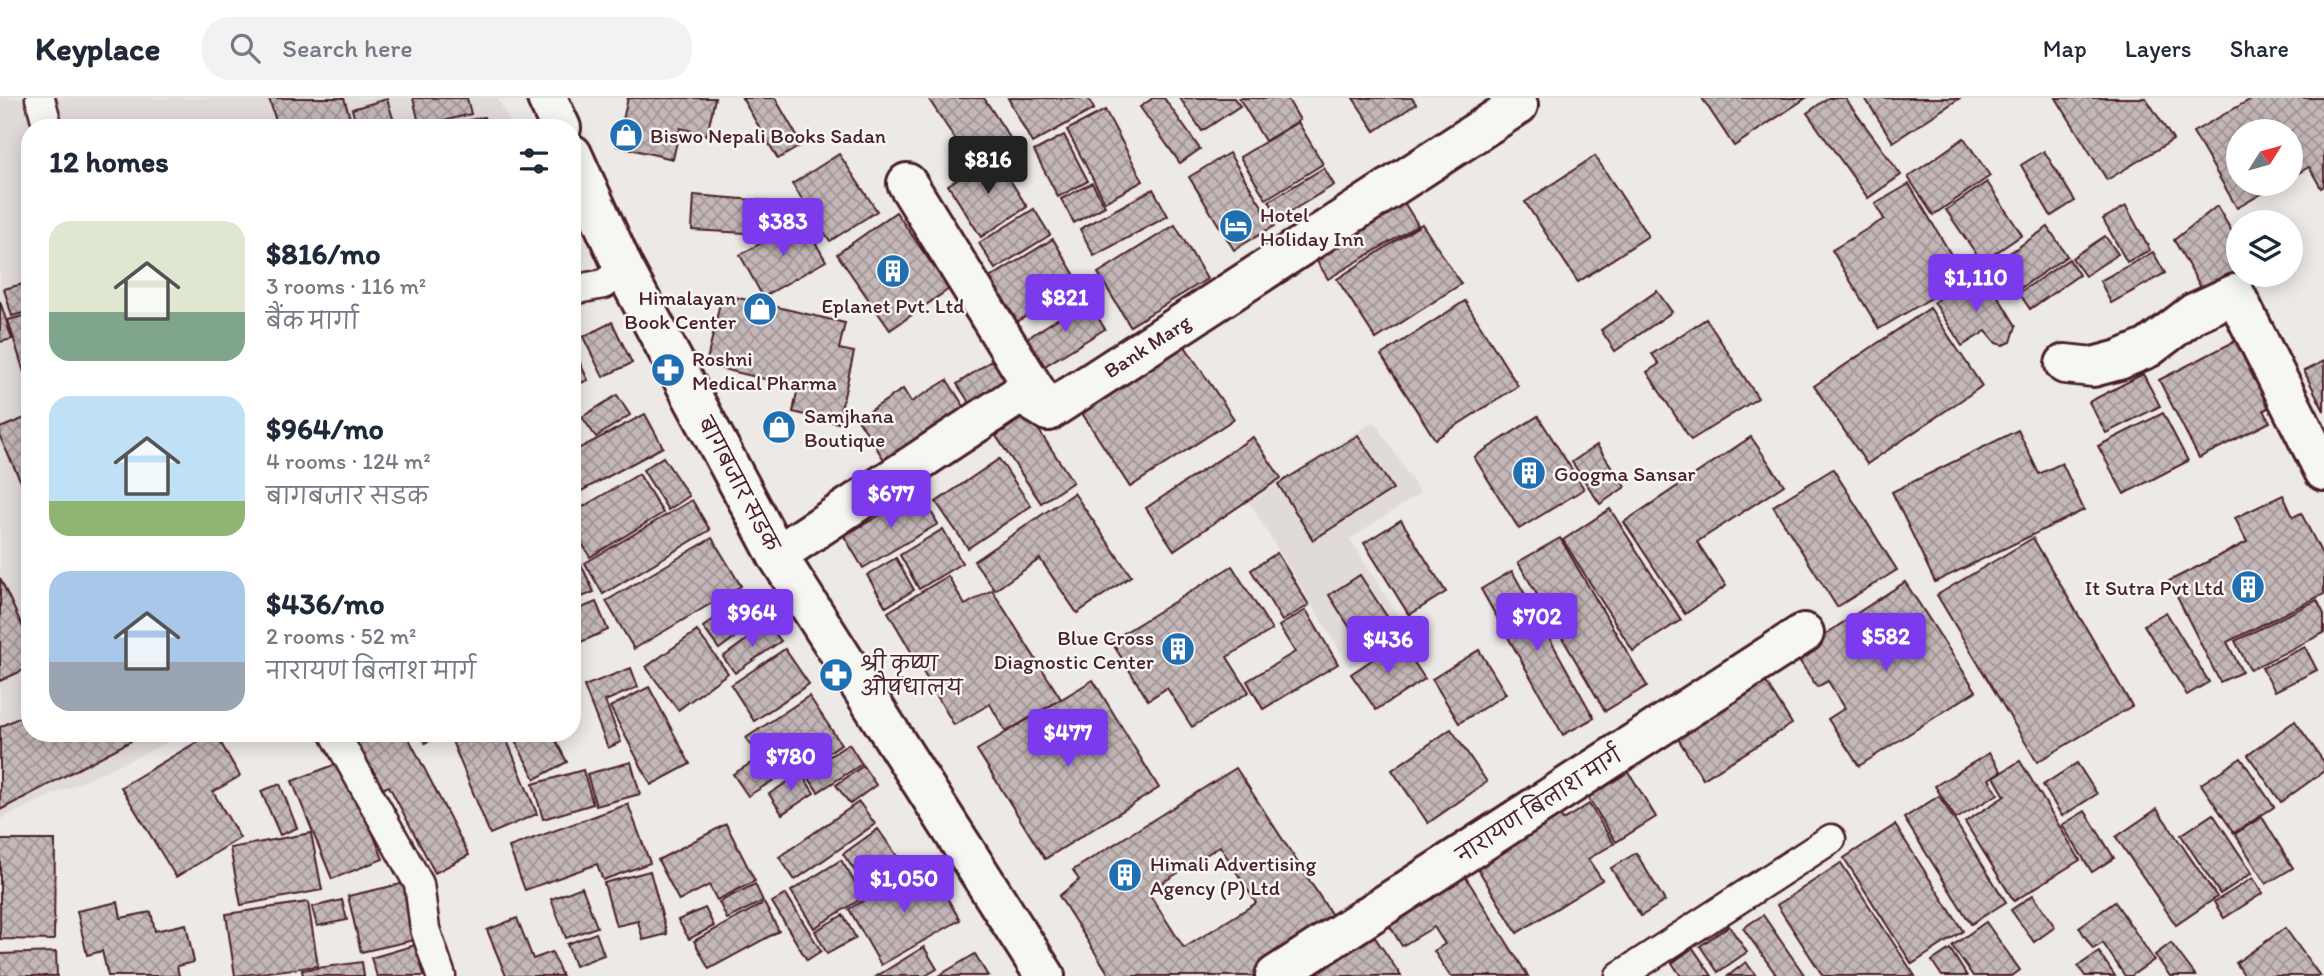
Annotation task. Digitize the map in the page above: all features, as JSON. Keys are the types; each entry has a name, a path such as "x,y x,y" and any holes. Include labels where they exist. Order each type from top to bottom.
{"street":[{"path":"547,98 557,119"},
{"name":"Bank Marg","path":"1048,411 1518,105"},
{"name":"बागबजार सडक","path":"581,174 624,269 777,555 1045,976"},
{"path":"907,183 1048,411"},
{"path":"2065,364 2093,367 2148,348 2194,313 2235,294 2324,471"},
{"path":"777,555 1020,394 1048,411"},
{"name":"नारायण बिलाश मार्ग","path":"1275,976 1804,633"}],"lane":[{"path":"40,98 46,119"},
{"path":"581,288 604,284 624,269"},
{"path":"339,742 419,884 425,929 441,976"},
{"path":"1620,976 1831,839"}],"shaded area":[{"path":"0,98 497,98 509,119 21,119 21,742 168,742 0,819"},
{"path":"1374,421 1420,493 1350,539 1408,632 1350,667 1249,502"}],"building":[{"path":"269,98 344,98 350,119 275,119"},
{"path":"413,98 467,98 471,114 451,119 418,119"},
{"path":"628,98 715,98 707,135 680,128 673,159 617,146"},
{"path":"742,98 775,98 802,145 778,159"},
{"path":"928,98 984,98 1010,138 971,163"},
{"path":"1008,98 1088,98 1094,109 1032,143"},
{"path":"1153,98 1164,98 1200,149 1180,163 1140,107"},
{"path":"1180,98 1234,98 1240,106 1202,131"},
{"path":"1239,98 1287,98 1300,120 1265,141"},
{"path":"1353,98 1412,98 1416,104 1375,131"},
{"path":"1702,98 1806,98 1734,146"},
{"path":"1828,98 1845,98 1901,175 1868,198 1807,113"},
{"path":"1865,98 1960,98 1893,142"},
{"path":"2056,98 2146,98 2173,140 2107,180"},
{"path":"2253,98 2324,98 2324,186 2321,188 2309,167 2303,170 2303,119 2226,119 2226,189 2193,132"},
{"path":"387,99 393,119 355,119 352,109"},
{"path":"1105,110 1143,181 1105,202 1067,130"},
{"path":"1298,122 1323,164 1266,199 1240,157"},
{"path":"1064,135 1088,181 1058,197 1034,151"},
{"path":"1964,138 1990,176 1933,215 1908,177"},
{"path":"2044,151 2075,201 2051,216 2021,165"},
{"path":"1229,153 1274,226 1234,250 1189,177"},
{"path":"839,154 877,211 830,241 792,184"},
{"path":"995,156 1027,207 981,237 948,185"},
{"path":"1595,156 1648,236 1578,282 1525,202"},
{"path":"1324,168 1334,185 1280,218 1269,201"},
{"path":"1987,182 2022,235 1982,262 1946,210"},
{"path":"1092,183 1105,206 1074,223 1061,199"},
{"path":"1909,184 1965,278 1879,329 1832,250 1884,219 1875,204"},
{"path":"1153,189 1168,216 1094,256 1080,229"},
{"path":"694,195 766,201 764,234 692,230"},
{"path":"1400,196 1418,225 1328,279 1310,250"},
{"path":"2230,196 2258,196 2237,208"},
{"path":"2126,206 2150,250 2127,262 2103,219"},
{"path":"2217,206 2226,221 2226,287 2237,287 2208,300 2174,240"},
{"path":"1034,209 1050,235 995,269 979,243"},
{"name":"Eplanet Pvt. Ltd","path":"896,212 949,289 890,330 837,254"},
{"path":"802,220 826,261 763,297 740,255"},
{"path":"1422,224 1461,284 1376,339 1337,279"},
{"path":"1175,225 1207,279 1130,326 1098,273"},
{"path":"2048,227 2067,256 2018,290 1998,261"},
{"path":"2105,236 2118,254 2085,276 2072,258"},
{"path":"1053,239 1080,284 1005,329 978,285"},
{"path":"2153,252 2165,273 2111,303 2100,281"},
{"path":"2069,259 2079,275 2030,309 2019,293"},
{"path":"1967,280 1977,294 1991,285 2016,326 2011,342 2003,345 1996,343 1986,331 1962,346 1934,302"},
{"path":"21,284 21,314 12,316 4,289"},
{"path":"1657,291 1672,312 1615,351 1601,330"},
{"path":"722,294 845,323 839,349 854,352 838,423 793,412 798,387 706,365"},
{"path":"1087,300 1105,329 1043,367 1026,339"},
{"path":"0,301 12,339 0,342"},
{"path":"1465,301 1518,386 1435,439 1381,355"},
{"path":"1930,308 1982,386 1867,464 1814,386"},
{"path":"21,316 21,363 8,320"},
{"path":"1706,319 1758,398 1691,440 1647,372 1659,364 1652,354"},
{"path":"612,322 632,363 603,377 583,337"},
{"path":"2247,335 2281,401 2264,410 2270,422 2199,458 2159,380"},
{"path":"1182,342 1234,419 1130,487 1080,410"},
{"path":"997,357 1011,378 971,405 957,384"},
{"path":"2324,361 2324,411 2304,371"},
{"path":"581,365 588,380 581,383"},
{"path":"2143,374 2160,406 2106,433 2089,402"},
{"path":"947,380 965,408 885,461 858,419 903,389 911,402"},
{"path":"617,395 630,415 596,437 582,417"},
{"path":"2163,413 2188,461 2124,494 2098,446"},
{"path":"645,414 663,447 581,491 581,447"},
{"path":"1028,414 1073,482 1041,503 996,436"},
{"name":"Googma Sansar","path":"1538,416 1584,489 1519,529 1474,457"},
{"path":"21,420 21,482 0,437 0,428"},
{"path":"2018,430 2039,474 2062,463 2084,510 1935,582 1892,492"},
{"path":"1358,435 1393,489 1313,540 1278,484"},
{"path":"1253,437 1281,478 1174,550 1146,508"},
{"path":"1751,437 1784,485 1697,542 1726,586 1685,614 1624,522"},
{"path":"1597,445 1625,487 1600,504 1572,462"},
{"path":"663,457 689,496 668,510 643,470"},
{"path":"999,459 1031,506 968,548 936,502"},
{"path":"1833,469 1897,570 1837,607 1773,506"},
{"path":"639,474 663,513 590,557 581,542 581,508"},
{"path":"920,492 938,524 863,568 844,536"},
{"path":"1074,493 1131,576 1077,613 1040,559 995,590 974,561"},
{"name":"It Sutra Pvt Ltd","path":"2283,495 2293,517 2301,513 2324,558 2324,594 2227,642 2242,672 2220,682 2169,581 2247,542 2235,518"},
{"path":"692,500 710,530 603,594 585,563"},
{"path":"1610,509 1681,620 1633,651 1563,540"},
{"path":"1401,520 1446,592 1409,615 1364,543"},
{"path":"943,529 962,563 919,589 900,555"},
{"path":"712,538 741,586 634,649 606,601"},
{"path":"1560,538 1647,686 1605,711 1518,562"},
{"path":"2033,538 2132,706 2037,762 1937,595"},
{"path":"1277,553 1309,605 1282,621 1251,570"},
{"path":"896,558 914,590 886,607 867,575"},
{"path":"581,564 594,592 581,597"},
{"name":"Blue Cross Diagnostic Center","path":"1232,566 1272,630 1227,657 1249,692 1192,727 1167,688 1148,700 1111,641"},
{"path":"1512,571 1594,718 1563,735 1481,589"},
{"path":"1360,575 1397,632 1366,653 1329,595"},
{"path":"948,576 965,605 992,590 1061,699 1006,732 990,704 954,725 888,612"},
{"path":"0,578 21,624 21,671 0,681"},
{"path":"1905,582 1976,691 1859,766 1828,719 1845,708 1828,681 1817,687 1795,654"},
{"path":"749,594 765,615 719,649 703,627"},
{"path":"2317,600 2324,614 2324,633 2250,670 2235,641"},
{"path":"596,602 608,630 581,642 581,608"},
{"path":"1306,610 1338,664 1263,709 1247,681 1295,652 1279,626"},
{"path":"2166,612 2209,682 2187,695 2144,625"},
{"path":"768,624 781,641 735,673 723,657"},
{"path":"697,631 728,673 678,710 646,667"},
{"path":"1400,641 1425,679 1376,710 1351,674"},
{"path":"2305,647 2317,670 2275,691 2262,668"},
{"path":"785,649 809,684 754,721 731,685"},
{"path":"1479,650 1506,694 1459,723 1432,679"},
{"path":"631,668 638,687 605,701 621,742 608,748 584,686"},
{"path":"1761,674 1792,724 1703,779 1672,729"},
{"path":"1093,680 1159,788 1045,859 977,750"},
{"path":"649,687 690,764 651,785 610,707"},
{"path":"809,696 841,744 804,769 783,737 758,754 746,738"},
{"path":"21,716 21,742 129,742 0,810 0,727"},
{"path":"2295,721 2324,762 2324,771 2281,802 2248,755"},
{"path":"1451,729 1487,782 1428,823 1392,770"},
{"path":"197,742 220,742 240,776 213,792 240,838 176,877 121,787"},
{"path":"355,742 411,742 469,855 435,873 389,786 380,790"},
{"path":"452,742 508,742 537,814 490,834"},
{"path":"516,742 557,742 567,762 535,779"},
{"path":"849,744 862,764 818,792 805,772"},
{"path":"776,748 790,770 748,796 733,774"},
{"path":"1989,753 2001,771 1989,779 1998,794 1956,819 1935,786"},
{"path":"2241,758 2274,807 2234,833 2201,784"},
{"path":"344,761 383,859 332,879 292,781"},
{"path":"1622,761 1656,817 1616,842 1581,786"},
{"path":"2020,761 2080,860 2014,901 1965,822 2005,796 1994,777"},
{"path":"631,762 640,794 596,806 587,774"},
{"path":"2077,763 2097,794 2062,816 2043,785"},
{"path":"863,766 876,785 850,804 836,785"},
{"name":"Himali Advertising Agency (P) Ltd","path":"1236,768 1339,926 1260,976 1110,976 1059,896 1079,880 1073,870","holes":["1220,846 1256,903 1184,948 1148,892"]},
{"path":"583,770 593,804 543,819 533,784"},
{"path":"801,773 814,793 782,814 769,794"},
{"path":"280,784 297,828 280,835 261,791"},
{"path":"1939,796 2006,902 1971,924 1904,818"},
{"path":"859,802 875,824 795,880 779,857"},
{"path":"628,804 650,863 603,880 597,864 525,890 509,847"},
{"path":"1589,804 1614,844 1588,859 1602,880 1517,933 1475,864 1558,813 1563,820"},
{"path":"2157,809 2217,897 2176,925 2116,837"},
{"path":"2085,811 2114,858 2092,872 2062,825"},
{"path":"2213,814 2252,873 2220,894 2181,835"},
{"path":"2262,817 2293,868 2266,884 2235,834"},
{"path":"726,824 755,881 717,900 709,885 679,901 658,860"},
{"path":"1895,825 1963,931 1912,964 1844,858"},
{"path":"878,829 904,866 869,891 843,854"},
{"path":"311,833 322,890 241,905 230,848"},
{"path":"0,840 55,840 54,940 0,939"},
{"path":"1636,853 1665,901 1641,916 1611,868"},
{"path":"841,860 864,897 814,928 791,891"},
{"path":"1841,863 1915,976 1823,976 1777,905"},
{"path":"927,864 960,920 881,965 849,909"},
{"path":"650,871 667,934 643,940 638,921 616,926 604,883"},
{"path":"1463,873 1528,976 1450,976 1434,951 1445,944 1434,927 1402,946 1386,920"},
{"path":"2253,878 2263,893 2224,918 2214,902"},
{"path":"410,882 423,938 361,952 348,896"},
{"path":"755,884 763,901 727,919 719,902"},
{"path":"582,887 597,927 566,938 551,899"},
{"path":"786,894 821,951 807,960 772,902"},
{"path":"2033,895 2055,927 2034,942 2011,910"},
{"path":"342,900 347,920 317,926 312,907"},
{"path":"118,902 121,918 151,912 155,931 186,924 194,962 177,966 179,976 108,976 102,951 87,955 77,911"},
{"path":"308,902 318,966 235,976 226,914"},
{"path":"2115,902 2154,960 2131,976 2125,976 2103,943 2093,949 2079,927"},
{"path":"764,903 779,931 709,969 694,941"},
{"path":"705,908 714,926 689,939 678,920"},
{"path":"843,915 856,938 827,954 815,931"},
{"path":"1763,915 1805,976 1777,976 1743,928"},
{"path":"517,918 533,959 552,952 562,976 506,976 487,930"},
{"path":"1986,922 2020,970 2012,976 1973,976 1952,946"},
{"path":"1366,924 1401,976 1288,976"},
{"path":"1729,926 1747,952 1718,972 1700,946"},
{"path":"2285,928 2320,976 2245,976 2236,963"},
{"path":"596,933 604,955 575,966 567,944"},
{"path":"422,943 432,976 377,976 371,958"},
{"path":"2171,943 2196,976 2170,976 2155,955"},
{"path":"924,947 937,969 925,976 877,976"},
{"path":"1693,948 1712,976 1681,976 1672,963"},
{"path":"1950,949 1967,976 1942,976 1932,961"},
{"path":"56,952 57,976 0,976 0,954"},
{"path":"2099,952 2115,976 2085,976 2078,966"},
{"path":"975,954 988,976 938,976"},
{"path":"362,962 364,976 303,976 302,970"},
{"path":"1746,962 1756,976 1728,976"}],"place":[{"name":"Biswo Nepali Books Sadan","path":"626,135"},
{"name":"Hotel Holiday Inn","path":"1236,226"},
{"name":"Eplanet Pvt. Ltd","path":"893,271"},
{"name":"Himalayan Book Center","path":"760,309"},
{"name":"Roshni Medical Pharma","path":"668,370"},
{"name":"Samjhana Boutique","path":"779,427"},
{"name":"Googma Sansar","path":"1529,473"},
{"name":"It Sutra Pvt Ltd","path":"2248,587"},
{"name":"Blue Cross Diagnostic Center","path":"1178,649"},
{"name":"श्री कृष्ण औषधालय","path":"836,675"},
{"name":"Himali Advertising Agency (P) Ltd","path":"1125,875"}]}
